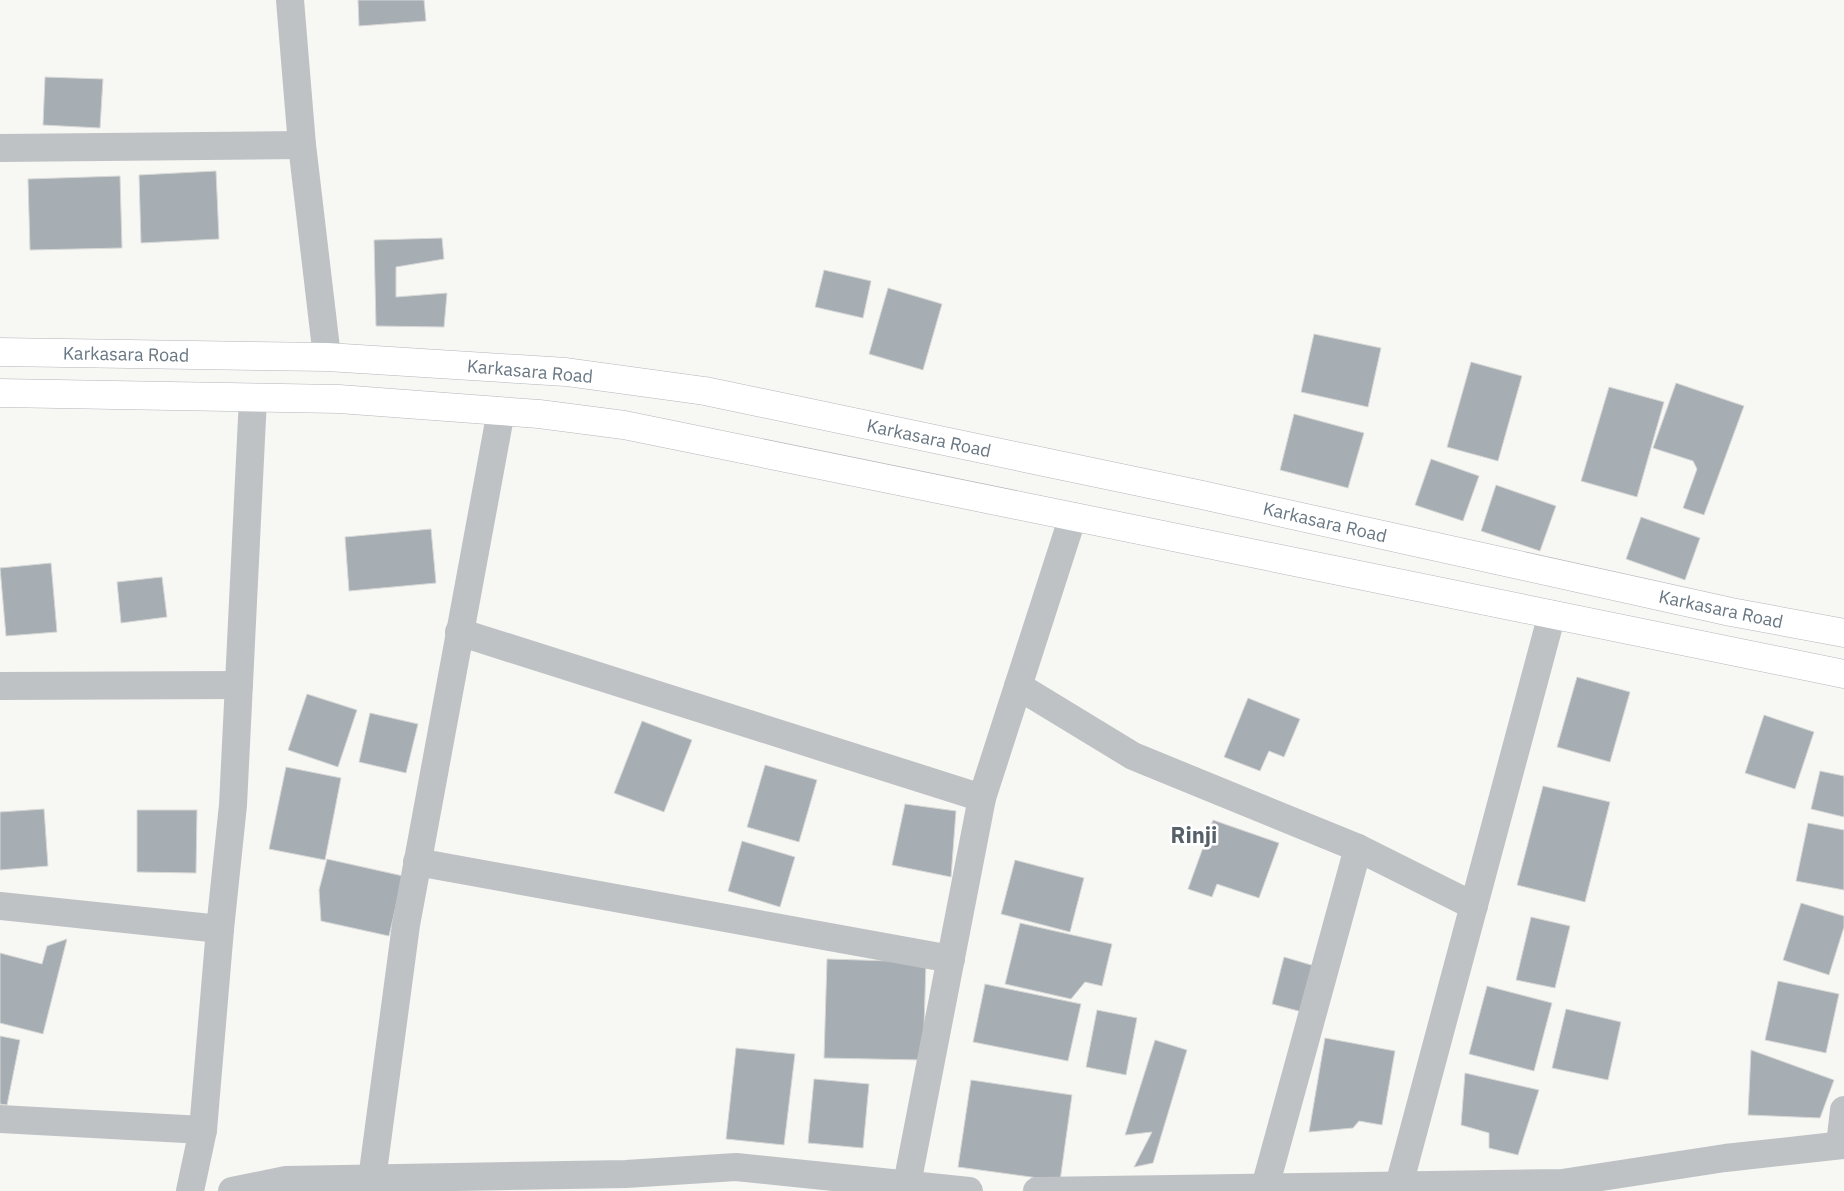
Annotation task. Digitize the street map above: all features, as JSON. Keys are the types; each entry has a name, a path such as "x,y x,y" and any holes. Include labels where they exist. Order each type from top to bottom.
{"main road":[{"name":"Karkasara Road","path":"0,352 327,357 566,372 705,391 1193,493 1731,612 1844,633"},
{"path":"164,355 164,396"},
{"path":"0,393 339,399 539,414 624,425 1844,674"}],"street":[{"path":"290,0 302,145 327,357"},
{"path":"0,148 302,145"},
{"path":"190,1191 203,1130 220,928 233,805 253,398"},
{"path":"372,1179 406,925 500,411"},
{"path":"907,1184 982,798 1073,516"},
{"path":"1399,1185 1552,614"},
{"path":"459,632 982,798"},
{"path":"0,686 239,685"},
{"path":"1018,686 1133,756 1358,848 1474,906"},
{"path":"1265,1186 1358,848"},
{"path":"417,862 951,959"},
{"path":"0,906 220,928"},
{"path":"1037,1191 1265,1186 1562,1183 1725,1158 1842,1145 1844,1110"},
{"path":"0,1119 203,1130"},
{"path":"232,1191 372,1179 626,1174 736,1167 968,1191"}],"building":[{"path":"358,0 424,0 426,21 359,26"},
{"path":"45,77 103,79 100,128 43,125"},
{"path":"216,171 219,239 141,243 139,175"},
{"path":"120,176 122,248 30,250 28,179"},
{"path":"442,238 444,259 396,267 396,297 447,293 444,327 376,326 374,240"},
{"path":"824,270 871,281 863,318 815,307"},
{"path":"888,288 942,304 923,370 869,354"},
{"path":"1314,334 1381,348 1368,407 1301,392"},
{"path":"1471,362 1522,376 1498,461 1447,447"},
{"path":"1676,383 1744,406 1704,515 1683,508 1697,469 1693,461 1653,448"},
{"path":"1609,387 1664,402 1637,497 1581,481"},
{"path":"1294,414 1364,433 1348,488 1280,470"},
{"path":"1431,459 1479,476 1463,521 1415,505"},
{"path":"1496,485 1556,506 1540,551 1481,531"},
{"path":"1641,517 1700,538 1685,580 1626,559"},
{"path":"431,529 436,583 349,591 345,537"},
{"path":"51,563 57,632 6,636 0,568"},
{"path":"162,577 167,617 121,623 117,582"},
{"path":"1577,677 1630,692 1610,762 1557,747"},
{"path":"307,694 357,710 338,767 288,750"},
{"path":"1248,698 1300,719 1284,757 1269,751 1260,771 1224,757"},
{"path":"370,713 418,724 406,773 359,762"},
{"path":"1764,715 1814,732 1795,789 1745,773"},
{"path":"642,721 692,740 664,812 614,793"},
{"path":"765,765 817,780 799,842 747,827"},
{"path":"286,767 341,778 325,860 269,849"},
{"path":"1820,771 1844,776 1844,817 1811,809"},
{"path":"1543,786 1610,802 1585,902 1517,885"},
{"path":"905,804 956,811 951,877 892,865"},
{"path":"44,809 48,866 0,870 0,812"},
{"path":"137,810 197,810 196,873 137,872"},
{"path":"1213,820 1279,843 1259,898 1217,884 1212,897 1188,889"},
{"path":"1808,823 1844,830 1844,890 1796,881"},
{"path":"742,841 795,857 780,907 728,891"},
{"path":"327,859 403,876 389,936 321,921 319,890"},
{"path":"1015,860 1084,878 1070,932 1001,914"},
{"path":"1801,903 1844,916 1844,927 1829,975 1783,960"},
{"path":"1531,917 1570,926 1555,988 1516,980"},
{"path":"1020,923 1112,944 1102,986 1085,982 1071,999 1005,984"},
{"path":"67,939 43,1034 0,1023 0,953 42,964 47,946"},
{"path":"1284,957 1318,967 1306,1013 1272,1004"},
{"path":"827,959 926,962 923,1060 824,1058"},
{"path":"1778,981 1839,994 1826,1053 1765,1040"},
{"path":"985,984 1081,1004 1068,1061 973,1042"},
{"path":"1487,986 1552,1003 1534,1071 1469,1054"},
{"path":"1566,1009 1621,1022 1608,1080 1552,1068"},
{"path":"1097,1010 1137,1018 1126,1075 1086,1067"},
{"path":"0,1036 20,1040 7,1105 0,1104"},
{"path":"1325,1038 1395,1051 1382,1125 1359,1121 1353,1128 1309,1132"},
{"path":"1155,1040 1187,1050 1153,1163 1134,1167 1152,1132 1125,1135"},
{"path":"736,1048 795,1054 784,1145 726,1139"},
{"path":"1751,1050 1834,1080 1820,1118 1748,1115"},
{"path":"1465,1073 1539,1090 1518,1155 1489,1148 1489,1133 1461,1125"},
{"path":"814,1079 869,1084 863,1148 808,1143"},
{"path":"971,1080 1072,1095 1060,1181 958,1167"}],"district":[{"name":"Rinji","path":"1194,834"}]}
